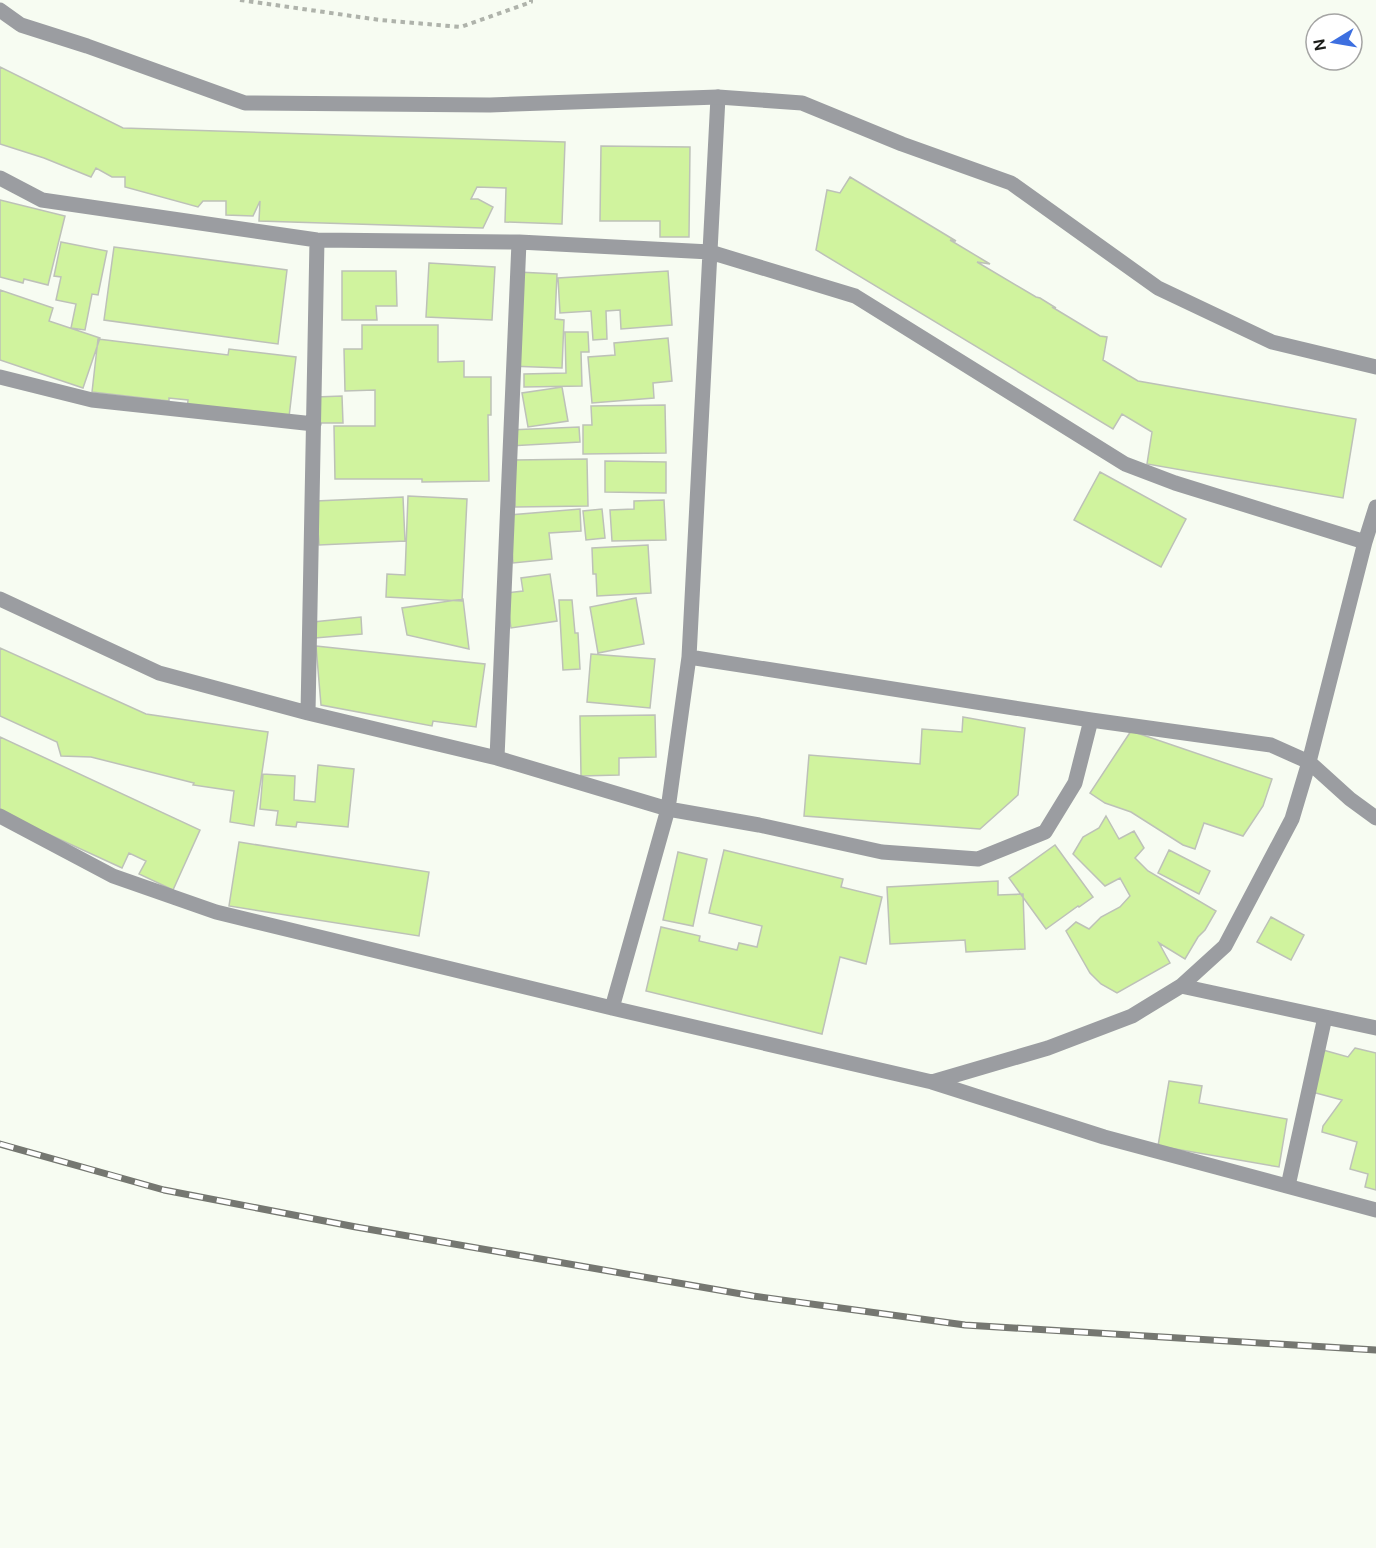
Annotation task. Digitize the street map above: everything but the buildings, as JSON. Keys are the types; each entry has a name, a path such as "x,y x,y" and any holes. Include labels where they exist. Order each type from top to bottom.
{"street":[{"path":"0,10 21,25 87,46 245,103 490,105 718,97 802,103 902,144 1011,183 1158,288 1272,342 1376,366"},
{"path":"612,1008 668,809 690,657 718,97"},
{"path":"0,178 42,200 317,240 519,242 710,252 855,296 1125,464 1175,483 1365,542"},
{"path":"308,713 317,240"},
{"path":"497,758 519,242"},
{"path":"0,377 92,400 314,424"},
{"path":"932,1082 1048,1048 1132,1016 1181,986 1225,946 1292,819 1376,507"},
{"path":"0,599 159,673 308,713 497,758 668,809 759,825 882,852 978,859 1045,832 1075,783 1091,720"},
{"path":"690,657 1091,720 1271,745 1309,762 1350,799 1376,818"},
{"path":"0,816 113,876 216,912 612,1008 932,1082 1104,1137 1376,1210"},
{"path":"1181,986 1376,1028"},
{"path":"1288,1186 1325,1017"}],"path":[{"path":"240,0 380,20 461,27 531,2 531,0"}],"railway":[{"path":"0,1144 164,1190 356,1227 753,1296 965,1325 1376,1350"}]}
